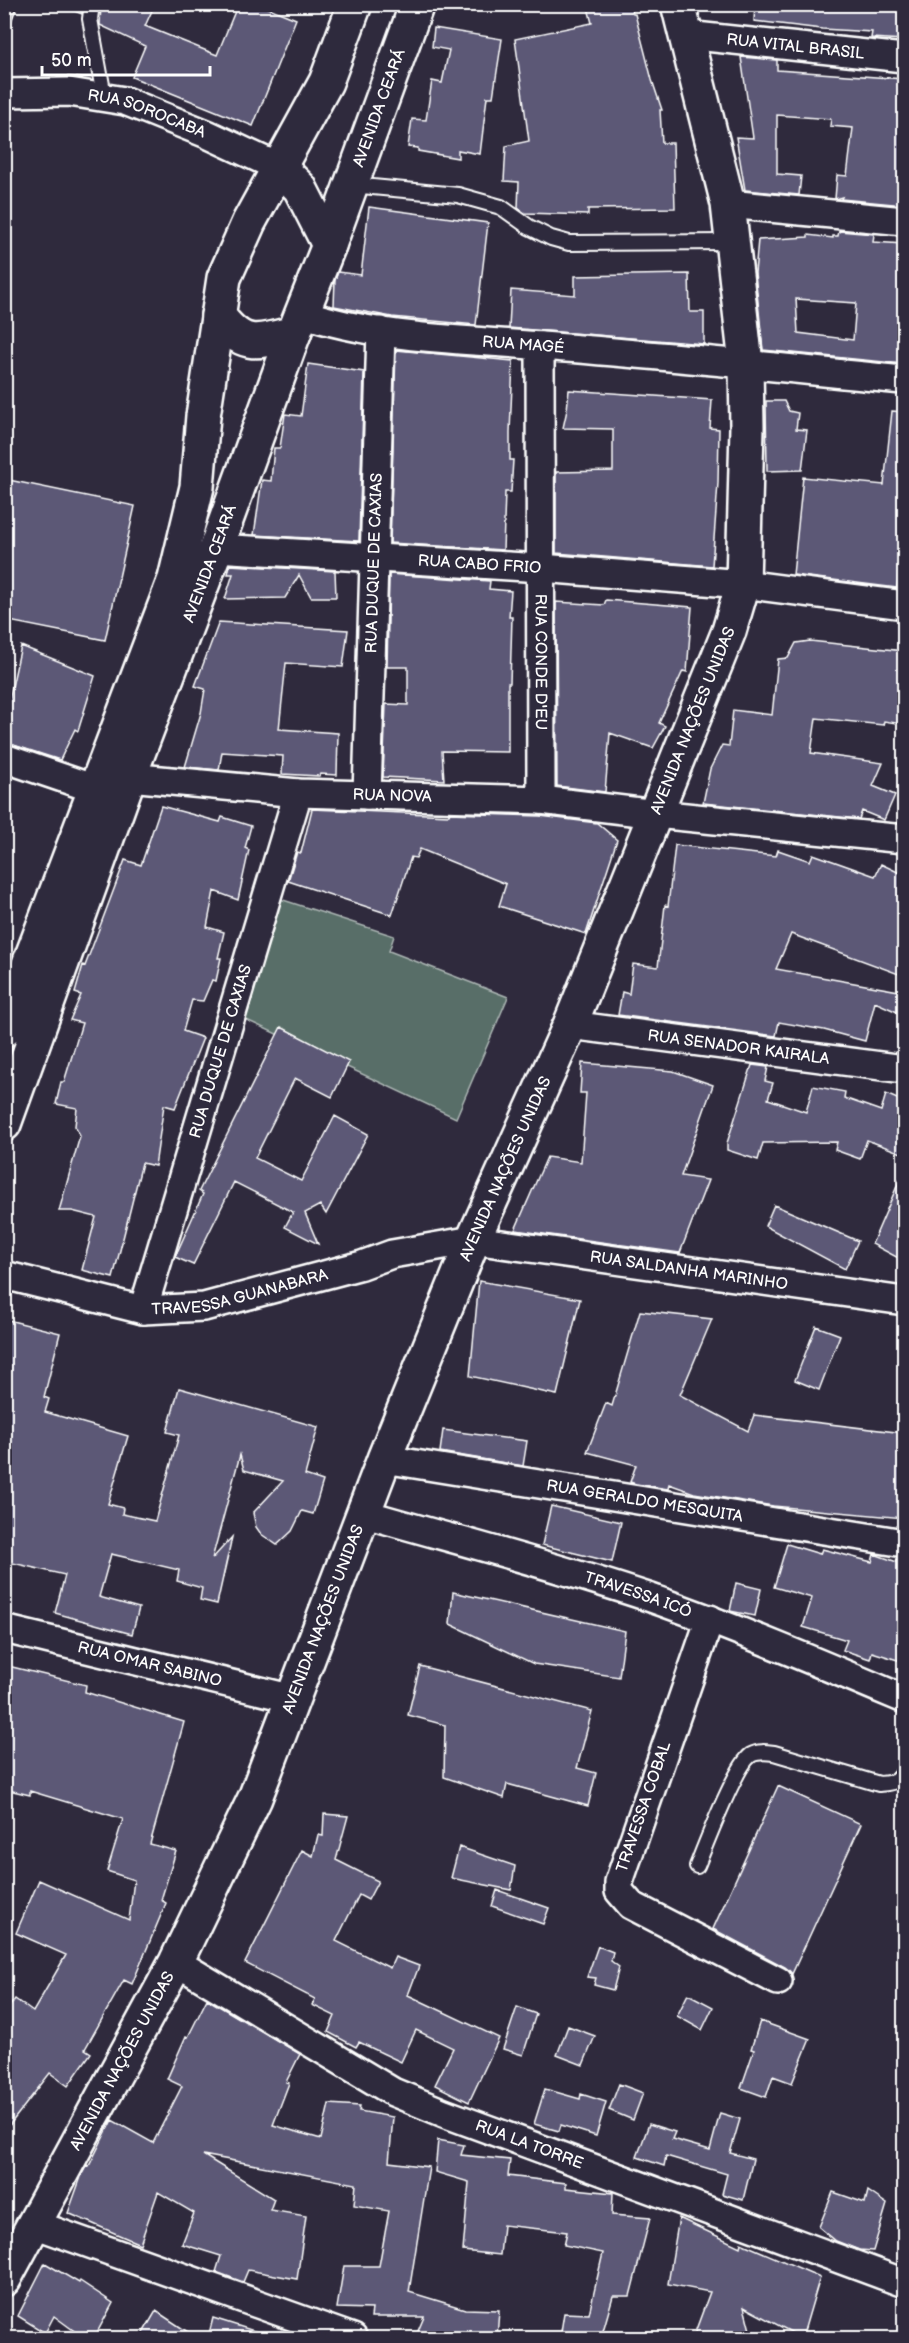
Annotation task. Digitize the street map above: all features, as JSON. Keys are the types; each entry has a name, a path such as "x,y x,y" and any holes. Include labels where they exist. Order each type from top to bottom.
{"main road":[{"name":"AVENIDA CEARÁ","path":"4,1030 175,579 197,487 203,416 224,278 249,222 326,82 355,4"},
{"name":"AVENIDA CEARÁ","path":"4,1124 129,777 298,323 330,245 417,4"},
{"name":"AVENIDA NAÇÕES UNIDAS","path":"4,2279 176,1962 255,1798 384,1459 473,1240 570,1025 729,631 743,584 747,427 746,364 728,204 682,20"},
{"path":"280,168 300,188 330,245"},
{"path":"218,315 230,332 243,340 266,340 298,323"}],"street":[{"name":"RUA VITAL BRASIL","path":"682,20 904,58"},
{"name":"RUA SOROCABA","path":"4,93 69,92 125,101 207,134 280,168"},
{"path":"728,204 904,221"},
{"name":"RUA MAGÉ","path":"298,323 330,323 469,341 540,345 904,380"},
{"name":"RUA DUQUE DE CAXIAS","path":"367,795 381,331"},
{"name":"RUA CONDE D'EU","path":"540,345 541,800"},
{"name":"RUA CABO FRIO","path":"216,548 541,568 743,584 904,605"},
{"path":"4,758 95,789"},
{"name":"RUA NOVA","path":"129,777 298,793 541,800 904,839"},
{"name":"RUA DUQUE DE CAXIAS","path":"143,1310 298,793"},
{"name":"RUA SENADOR KAIRALA","path":"570,1025 904,1069"},
{"name":"TRAVESSA GUANABARA","path":"4,1275 143,1310 204,1307 392,1254 473,1240"},
{"name":"RUA SALDANHA MARINHO","path":"473,1240 904,1301"},
{"name":"RUA GERALDO MESQUITA","path":"384,1459 904,1543"},
{"name":"TRAVESSA ICÓ","path":"362,1514 552,1567 710,1619 904,1699"},
{"name":"TRAVESSA COBAL","path":"710,1619 619,1882 619,1891 631,1905 778,1981"},
{"name":"RUA OMAR SABINO","path":"4,1629 294,1699"},
{"name":"RUA LA TORRE","path":"176,1962 393,2092 444,2113 904,2283"},
{"path":"34,2224 353,2338"}],"lane":[{"path":"4,17 9,4"},
{"path":"92,4 90,19 104,96"},
{"path":"351,185 458,195 501,207 537,231 570,243 732,242"},
{"path":"697,1866 729,1791 750,1756 761,1752 774,1753 879,1784 892,1783 901,1778 904,1771"}],"green space":[{"path":"274,897 394,936 389,951 508,997 456,1118 236,1015"}],"building":[{"path":"83,4 82,14 59,5"},
{"path":"101,4 155,4 145,26 217,55 238,4 259,4 296,19 253,126 132,77 145,46 100,25"},
{"path":"587,4 630,4 635,14 662,110 660,110 662,143 673,143 675,208 588,209 588,215 525,213 518,208 519,182 504,181 506,146 529,141 515,39 592,23"},
{"path":"755,4 904,4 904,40 871,38 872,32 754,21"},
{"path":"434,28 502,39 493,97 487,97 480,154 458,150 458,158 408,147 412,119 426,120 432,81 442,83 449,50 432,47"},
{"path":"741,57 777,60 777,70 904,79 904,205 841,199 842,197 835,199 837,175 847,176 853,128 830,126 831,119 777,115 777,174 801,176 799,195 745,190 736,137 753,138"},
{"path":"369,207 488,223 476,325 392,317 334,306 335,280 338,272 361,275"},
{"path":"839,231 874,234 873,242 904,244 904,364 763,350 755,273 758,240 808,237 808,235 833,238 833,236 838,236","holes":["796,299 856,303 853,340 798,333"]},
{"path":"689,274 690,312 704,312 704,344 509,328 511,290 575,295 575,276"},
{"path":"396,350 513,361 510,460 513,460 511,492 505,492 503,550 390,543"},
{"path":"308,364 364,372 359,541 254,535 262,480 271,481 274,448 280,448 285,414 301,416"},
{"path":"569,390 712,400 710,428 719,429 712,566 556,553 556,472 613,471 613,429 563,428"},
{"path":"766,401 784,401 789,411 798,413 796,429 807,430 802,470 767,471"},
{"path":"892,411 904,412 904,521 897,588 793,575 803,477 884,485"},
{"path":"4,479 135,506 105,640 4,620"},
{"path":"230,565 335,571 336,597 311,597 299,575 285,598 225,599 233,574 228,574"},
{"path":"389,574 490,581 489,589 511,591 508,752 442,751 444,780 383,777 386,704 408,705 408,667 387,667"},
{"path":"606,600 692,607 687,672 683,671 659,723 665,726 653,748 610,733 605,792 557,786 556,602 604,605"},
{"path":"219,622 348,630 343,667 286,663 279,729 338,733 337,775 282,774 283,756 222,752 219,770 185,767 201,713 205,689 195,686"},
{"path":"810,641 904,651 902,724 884,721 883,725 816,718 811,753 883,763 873,786 895,795 884,820 862,811 859,819 703,803 710,769 722,745 729,746 733,710 772,715 778,659 788,658 796,643"},
{"path":"21,646 95,676 78,731 75,729 60,760 4,742 4,703 8,705"},
{"path":"161,806 220,822 222,817 251,826 245,848 249,850 238,900 214,891 207,927 224,932 216,981 212,980 203,1001 192,1000 183,1031 203,1038 175,1108 164,1105 155,1166 142,1163 113,1278 82,1270 96,1217 72,1211 59,1211 80,1136 75,1126 77,1108 56,1104 61,1082 64,1082 82,1023 70,1020 81,995 75,993 83,965 85,966 125,860 141,865"},
{"path":"312,809 540,816 597,823 617,840 586,934 499,906 506,884 420,849 416,858 411,857 392,915 288,881 297,852 301,853"},
{"path":"675,845 776,856 778,850 810,861 813,854 875,876 881,864 904,875 904,976 791,934 776,969 904,992 904,1015 875,1002 865,1041 824,1030 779,1022 776,1036 618,1015 622,992 629,994 633,964 658,967"},
{"path":"281,1027 349,1062 332,1097 295,1078 255,1158 301,1181 335,1116 368,1134 326,1214 320,1205 305,1213 318,1244 285,1227 293,1212 234,1182 193,1265 175,1257 203,1194 199,1191"},
{"path":"582,1063 673,1071 713,1085 681,1176 708,1180 680,1253 515,1230 547,1157 581,1162 586,1093 580,1093"},
{"path":"752,1065 768,1067 765,1081 773,1083 768,1099 806,1112 813,1086 845,1092 844,1098 881,1111 886,1094 904,1102 904,1154 867,1140 860,1159 835,1150 837,1142 763,1143 758,1160 727,1150 727,1143"},
{"path":"904,1170 904,1261 872,1244"},
{"path":"774,1205 858,1241 845,1269 765,1226"},
{"path":"479,1281 580,1299 557,1395 470,1376"},
{"path":"640,1311 712,1319 680,1395 748,1431 754,1415 904,1433 904,1518 773,1506 694,1493 669,1484 668,1489 636,1484 630,1482 636,1465 587,1452 606,1403 612,1406"},
{"path":"4,1319 60,1333 44,1397 49,1399 45,1412 128,1436 108,1504 123,1508 122,1514 155,1521 179,1435 167,1432 179,1388 318,1427 305,1475 323,1481 313,1514 302,1511 292,1531 277,1545 261,1534 256,1527 253,1513 283,1481 244,1470 240,1455 212,1559 232,1537 217,1604 200,1600 202,1588 177,1581 179,1570 111,1554 99,1597 139,1608 132,1634 55,1613 65,1575 4,1561"},
{"path":"816,1326 840,1335 819,1390 795,1380"},
{"path":"443,1430 527,1441 523,1466 440,1452"},
{"path":"551,1506 621,1522 612,1562 542,1545"},
{"path":"787,1544 820,1554 822,1549 872,1562 874,1554 900,1563 904,1567 904,1662 872,1652 870,1659 843,1650 847,1640 803,1627 812,1598 774,1587"},
{"path":"736,1583 761,1589 755,1616 730,1611"},
{"path":"453,1592 625,1631 619,1677 534,1664 450,1624"},
{"path":"4,1665 86,1685 85,1692 184,1722 150,1844 176,1851 161,1900 166,1903 132,1984 124,1980 85,2049 91,2053 68,2086 50,2073 4,2132 4,2014 15,1999 33,2012 66,1955 16,1933 39,1880 129,1920 134,1880 107,1871 123,1819 30,1791 30,1795 4,1789"},
{"path":"420,1666 592,1711 577,1768 596,1773 588,1806 507,1784 504,1798 444,1777 445,1725 408,1715"},
{"path":"778,1786 861,1824 792,1974 785,1967 713,1929"},
{"path":"324,1814 348,1816 336,1860 378,1881 368,1900 359,1895 336,1941 390,1968 395,1957 419,1966 408,1995 499,2038 469,2102 435,2085 453,2048 416,2030 401,2062 359,2042 356,2047 328,2032 335,2016 312,2005 315,1999 245,1963 302,1850 313,1856 318,1835 323,1836"},
{"path":"459,1847 515,1866 511,1890 451,1878"},
{"path":"497,1890 549,1908 543,1924 492,1906"},
{"path":"598,1946 613,1952 611,1961 619,1967 613,1990 594,1985 596,1978 587,1977"},
{"path":"688,1994 713,2007 702,2030 677,2016"},
{"path":"207,1999 300,2054 286,2082 289,2083 273,2125 321,2139 329,2104 360,2106 359,2111 393,2117 389,2162 429,2167 409,2292 465,2309 499,2310 497,2338 415,2338 424,2317 371,2317 372,2309 337,2308 344,2266 379,2266 389,2211 354,2205 356,2184 203,2155 274,2199 270,2210 306,2216 297,2279 248,2270 243,2282 216,2272 221,2256 182,2244 194,2213 158,2192 140,2244 68,2213 82,2174 87,2165 89,2166 112,2120 153,2143 182,2086 167,2079 186,2036 188,2037"},
{"path":"517,2007 536,2014 523,2055 503,2049"},
{"path":"760,2021 810,2039 792,2083 773,2076 766,2097 741,2088 754,2050 751,2049"},
{"path":"568,2026 595,2036 583,2065 557,2055"},
{"path":"619,2084 643,2093 633,2120 609,2110"},
{"path":"545,2089 580,2099 581,2094 606,2102 596,2136 561,2125 559,2131 534,2124"},
{"path":"720,2113 740,2119 730,2153 753,2159 743,2200 722,2194 727,2174 666,2156 664,2166 637,2157 649,2124 675,2132 672,2139 710,2150"},
{"path":"438,2140 464,2145 461,2155 510,2160 508,2176 566,2183 566,2188 613,2193 612,2215 650,2218 630,2296 613,2296 601,2338 560,2338 564,2313 589,2314 603,2253 564,2245 567,2232 503,2225 500,2255 463,2251 469,2182 435,2172"},
{"path":"868,2191 887,2204 873,2251 859,2250 836,2241 819,2227 833,2192 865,2203"},
{"path":"679,2218 740,2247 741,2243 820,2277 802,2338 744,2307 752,2338 710,2338 694,2335 710,2292 668,2284"},
{"path":"45,2263 79,2283 80,2281 113,2303 94,2338 84,2338 54,2316 45,2333 18,2316"},
{"path":"156,2311 197,2338 140,2338"},
{"path":"213,2318 264,2334 264,2338 208,2338"}]}
